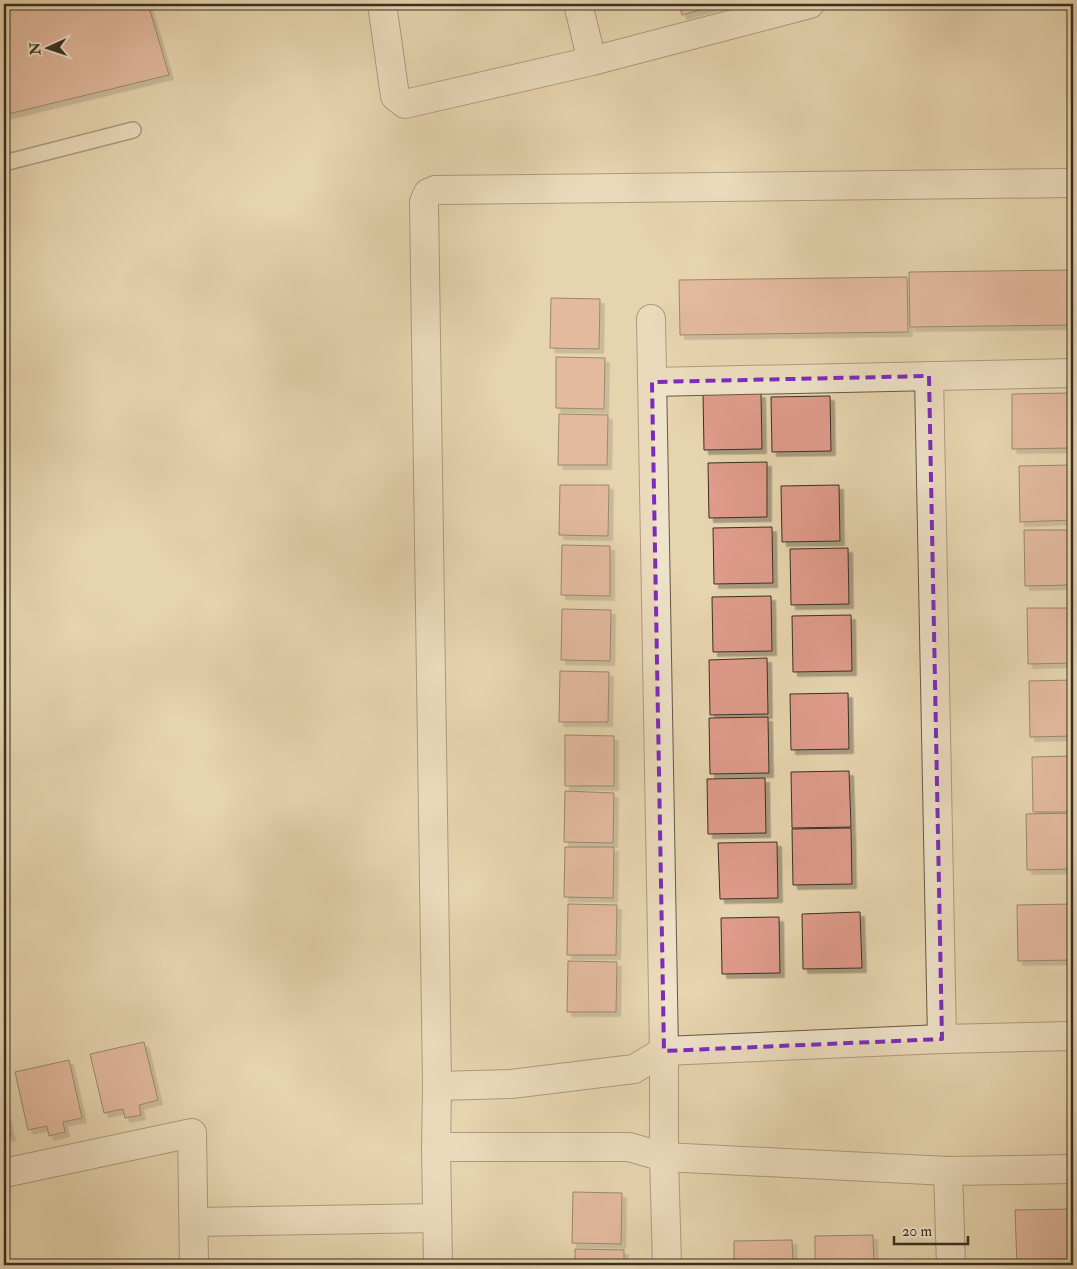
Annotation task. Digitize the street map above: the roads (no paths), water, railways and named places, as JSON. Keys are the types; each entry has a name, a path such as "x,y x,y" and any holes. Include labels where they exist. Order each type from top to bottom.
{"street":[{"path":"382,4 395,96 405,104 592,61 766,9 810,4"},
{"path":"578,4 592,61"},
{"path":"438,1265 436,1147 438,1086 424,202 428,193 435,190 1073,183"},
{"path":"651,319 667,1265"},
{"path":"652,382 1073,373"},
{"path":"928,376 942,1039"},
{"path":"438,1086 511,1084 634,1068 664,1051 942,1039 1073,1036"},
{"path":"4,1173 192,1133 194,1265"},
{"path":"436,1147 629,1147 664,1157 948,1171 1073,1169"},
{"path":"948,1171 951,1265"},
{"path":"194,1222 437,1218"}],"lane":[{"path":"4,163 133,130"}]}
